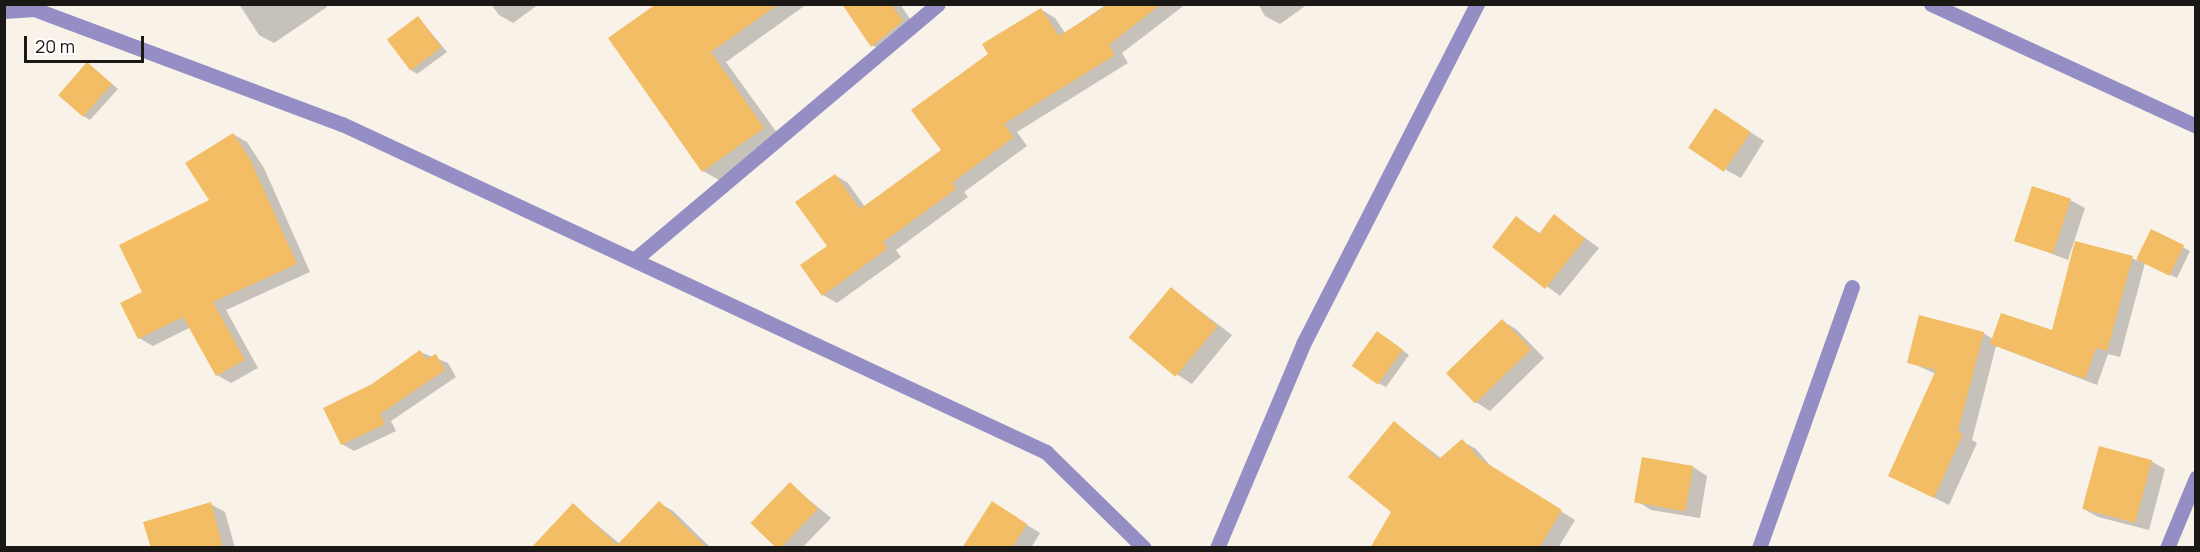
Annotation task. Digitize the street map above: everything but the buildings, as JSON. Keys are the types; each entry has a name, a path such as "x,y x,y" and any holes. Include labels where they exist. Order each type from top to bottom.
{"street":[{"path":"634,260 938,4"},
{"path":"1217,548 1303,344 1477,4"},
{"path":"1931,4 2196,126"},
{"path":"4,11 34,9 342,124 1046,452 1144,548"},
{"path":"1759,548 1852,287"},
{"path":"2167,548 2196,478"}]}
